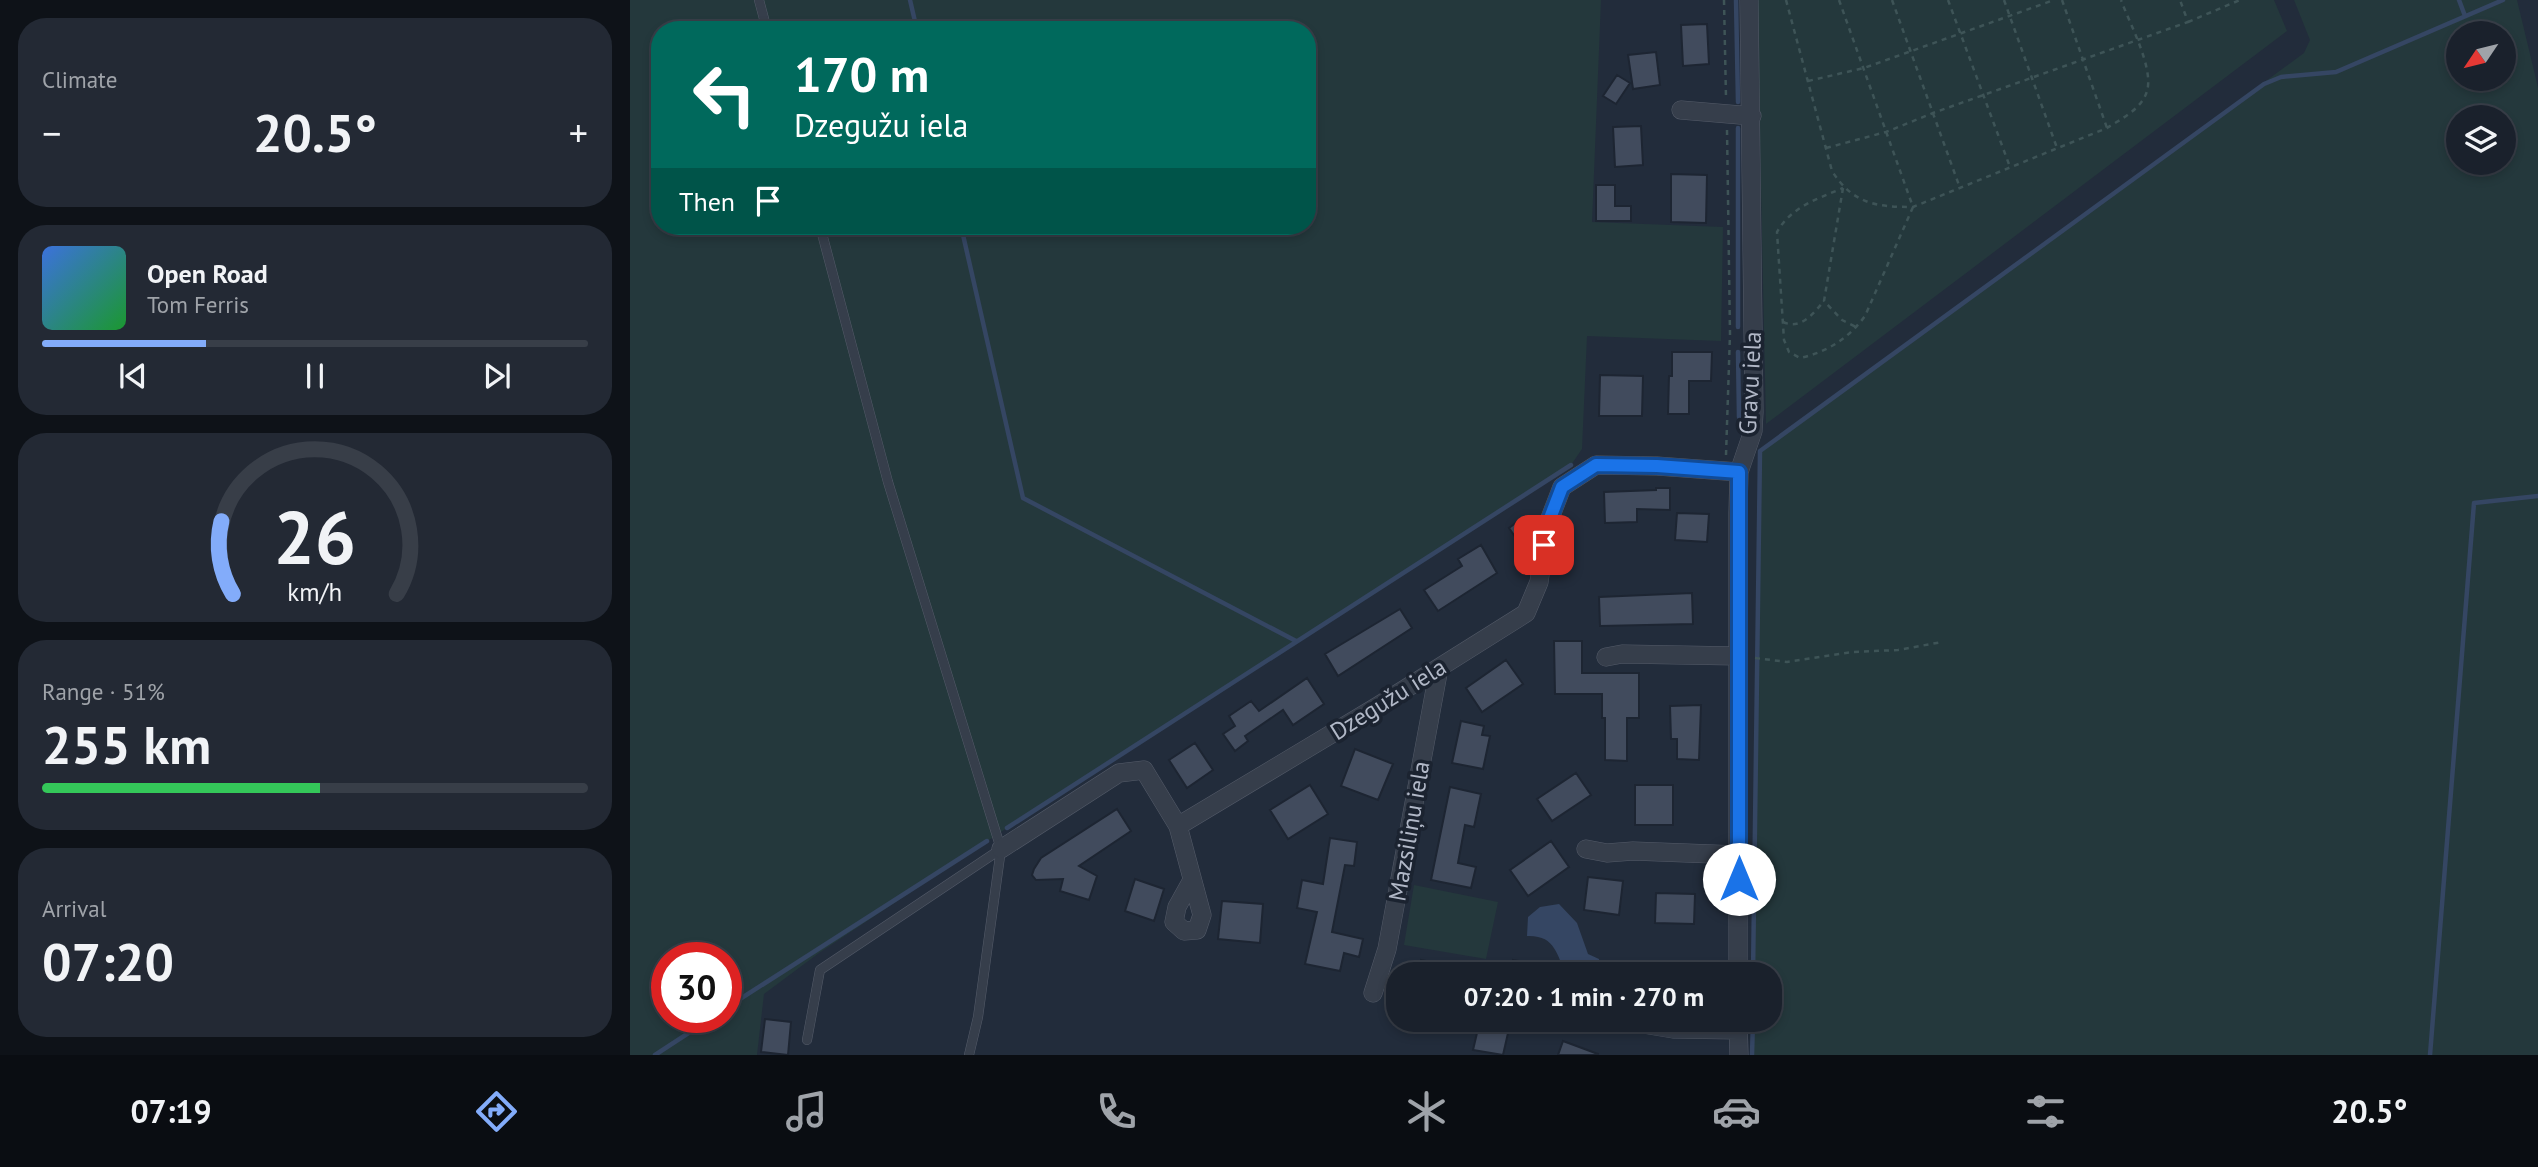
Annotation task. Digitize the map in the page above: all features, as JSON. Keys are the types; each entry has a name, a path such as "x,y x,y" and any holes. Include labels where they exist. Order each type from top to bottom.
{"street":[{"name":"Gravu iela","path":"1738,962 1739,472 1753,431 1754,412 1749,0"},
{"path":"1681,110 1752,116"},
{"name":"Dzegužu iela","path":"1178,826 1525,613 1539,582 1547,526 1562,487 1596,465 1739,472"},
{"path":"1606,657 1622,654 1738,656"},
{"name":"Mazsiliņu iela","path":"1373,993 1387,949 1439,668"},
{"path":"1001,849 1119,773 1144,770 1178,826 1192,880"},
{"path":"1586,849 1607,852 1739,855"},
{"path":"1738,1032 1739,1055"}],"lane":[{"path":"759,0 765,21"},
{"path":"822,235 888,482 1001,849 978,1017 969,1055"},
{"path":"807,1040 820,970 1001,849"}],"path":[{"path":"1794,0 1786,1 1832,171 1843,187 1866,203 1888,207 1913,207 2107,128 2133,111 2147,91 2147,67 2121,0"},
{"path":"1839,0 1913,207 1865,316 1836,344 1800,358 1789,352 1784,340 1777,232 1784,220 1804,204 1843,187"},
{"path":"1892,0 1960,188"},
{"path":"1948,0 2010,167"},
{"path":"2004,0 2057,148"},
{"path":"1807,81 1864,68 2054,0"},
{"path":"2062,0 2107,128"},
{"path":"2180,0 2189,22"},
{"path":"1826,148 1886,132 1984,97 2189,22 2240,0"},
{"path":"1783,322 1790,326 1801,323 1824,301 1843,187"},
{"path":"1824,301 1842,320 1856,327"},
{"path":"1738,656 1787,662 1853,652 1898,650 1942,642"}],"green space":[{"path":"630,0 1601,0 1592,222 1723,227 1721,341 1587,336 1582,449 1571,465 1007,828 819,953 764,994 757,1055 630,1055"},
{"path":"1757,0 2274,0 2287,31 1766,424"},
{"path":"2294,0 2517,0 2536,79 2538,1055 1752,1055 1753,1032 1782,1032 1782,962 1753,962 1760,451 2304,53 2310,40"},
{"path":"1414,885 1498,902 1486,959 1404,945"}],"water":[{"path":"1559,904 1577,923 1588,954 1599,959 1599,962 1561,962 1550,943 1527,936 1528,917 1540,907"}],"building":[{"path":"1707,24 1709,64 1683,66 1681,25"},
{"path":"1656,52 1660,85 1633,89 1628,55"},
{"path":"1617,75 1630,83 1616,104 1603,96"},
{"path":"1641,126 1643,165 1615,167 1613,127"},
{"path":"1671,174 1707,175 1706,223 1671,222"},
{"path":"1596,185 1615,185 1615,206 1631,206 1631,221 1596,221"},
{"path":"1672,352 1712,352 1711,381 1689,381 1689,414 1668,414"},
{"path":"1600,375 1643,376 1642,416 1599,416"},
{"path":"1670,488 1670,510 1637,509 1637,522 1605,523 1604,492"},
{"path":"1677,513 1709,514 1707,542 1675,540"},
{"path":"1521,519 1528,529 1516,538 1509,528"},
{"path":"1481,545 1497,573 1438,611 1424,590 1462,566 1458,559"},
{"path":"1692,593 1693,624 1600,626 1599,597"},
{"path":"1400,609 1412,628 1338,676 1325,654"},
{"path":"1554,641 1582,641 1582,673 1639,673 1639,718 1627,718 1627,761 1605,760 1602,694 1555,694"},
{"path":"1506,660 1523,684 1482,712 1466,688"},
{"path":"1307,678 1324,704 1293,725 1283,710 1245,736 1248,741 1235,751 1223,734 1235,726 1229,716 1251,701 1259,711"},
{"path":"1701,705 1699,760 1677,759 1677,739 1671,739 1670,706"},
{"path":"1461,721 1484,726 1482,735 1490,736 1483,769 1452,763"},
{"path":"1195,743 1213,770 1187,788 1169,760"},
{"path":"1355,749 1393,764 1378,800 1341,786"},
{"path":"1576,773 1591,795 1552,821 1537,799"},
{"path":"1310,785 1328,814 1288,839 1270,810"},
{"path":"1635,785 1673,785 1673,825 1635,825"},
{"path":"1450,787 1481,794 1474,827 1465,825 1458,863 1476,867 1471,888 1431,880"},
{"path":"1117,809 1131,831 1079,866 1097,876 1089,900 1060,891 1063,879 1036,880 1032,875 1041,858"},
{"path":"1330,838 1357,842 1354,866 1345,865 1332,932 1363,939 1359,957 1344,953 1340,971 1305,964 1317,912 1297,908 1302,880 1323,884"},
{"path":"1551,841 1569,867 1528,896 1510,870"},
{"path":"1588,877 1623,881 1619,915 1584,910"},
{"path":"1135,879 1164,889 1154,921 1125,911"},
{"path":"1656,893 1695,894 1694,924 1655,923"},
{"path":"1222,901 1263,904 1260,943 1218,939"},
{"path":"765,1019 791,1022 788,1055 761,1052"},
{"path":"1477,1032 1508,1032 1503,1055 1473,1050"},
{"path":"1563,1041 1598,1054 1598,1055 1558,1055"}],"waterway":[{"path":"910,0 915,21"},
{"path":"1736,0 1738,102"},
{"path":"2459,0 2465,16"},
{"path":"1753,962 1760,451 2264,84 2281,77 2336,72 2503,0"},
{"path":"1738,128 1738,327"},
{"path":"963,235 1023,498 1296,641"},
{"path":"1738,352 1739,417"},
{"path":"1007,828 1571,465"},
{"path":"2430,1055 2474,503 2538,496"},
{"path":"742,998 987,841"},
{"path":"1752,1055 1753,1032"},
{"path":"655,1055 689,1033"}],"route":[{"path":"1544,545 1547,526 1562,487 1596,465 1739,472 1739,879"}]}
